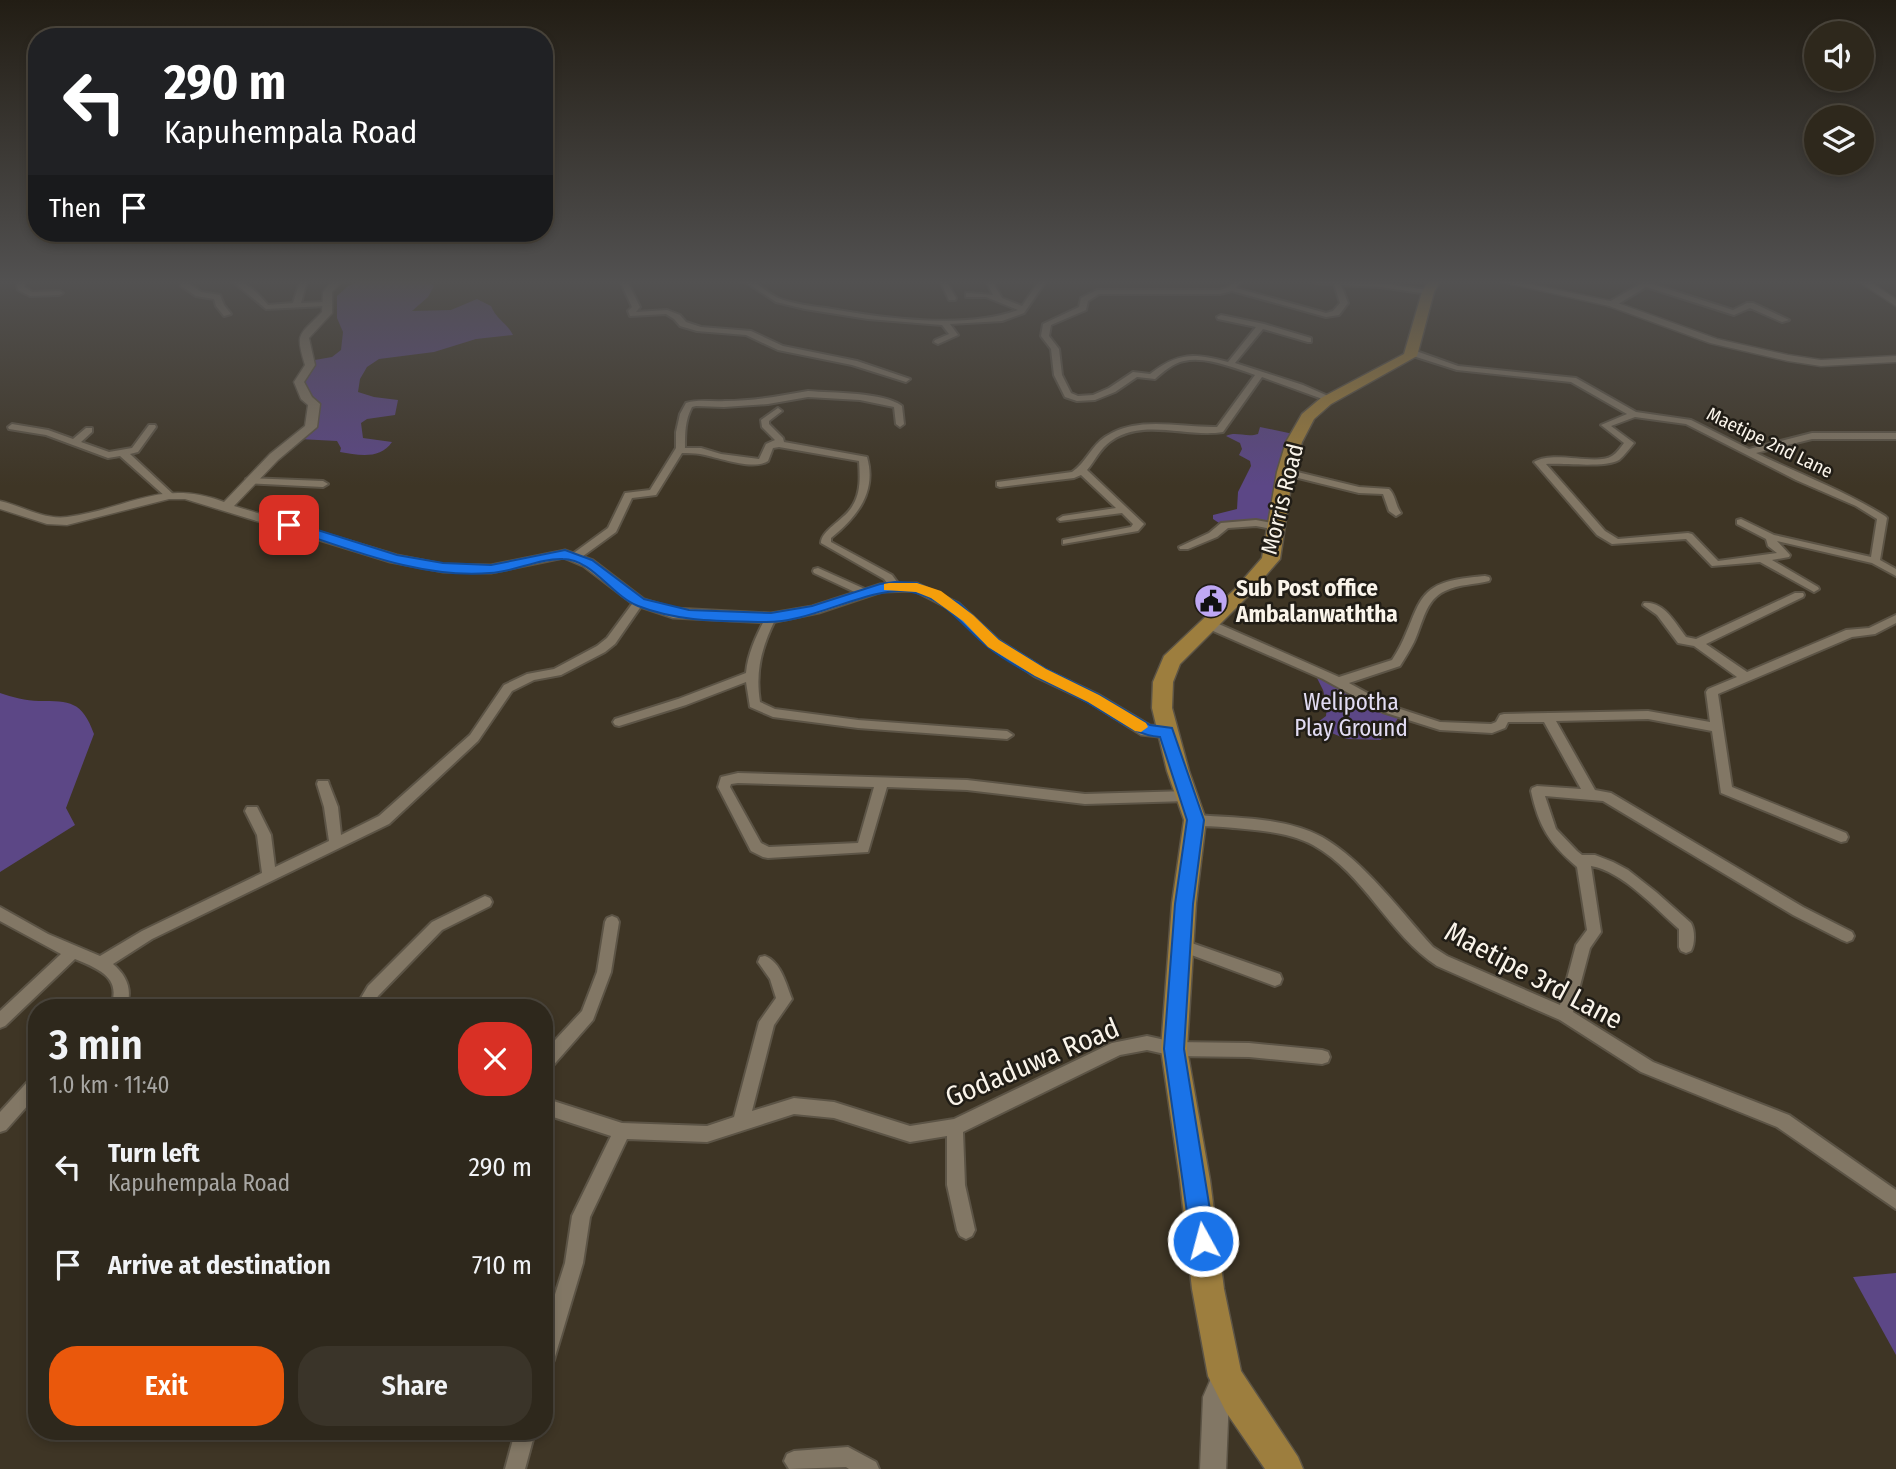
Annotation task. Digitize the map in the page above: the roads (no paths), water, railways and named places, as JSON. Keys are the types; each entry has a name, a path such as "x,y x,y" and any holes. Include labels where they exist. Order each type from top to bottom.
{"main road":[{"name":"Morris Road","path":"1286,1469 1238,1400 1225,1376 1208,1289 1195,1180 1174,1049 1184,904 1195,820 1162,708 1165,672 1171,661 1241,593 1271,559 1285,472 1294,443 1307,417 1315,408 1413,353"}],"street":[{"path":"226,507 249,481 313,423 314,404 307,399 299,382 310,365 305,350"},
{"path":"789,350 854,363 906,379"},
{"path":"1055,350 1058,375 1068,395 1080,399 1109,393 1136,374 1152,377 1167,365 1187,357 1230,365 1332,399"},
{"path":"1230,365 1242,350"},
{"path":"1751,350 1821,363 1896,359"},
{"name":"Maetipe 2nd Lane","path":"1413,353 1457,368 1573,380 1634,414 1688,422 1859,504 1882,518 1875,561"},
{"path":"1000,484 1056,478 1082,471 1105,440 1117,434 1165,426 1220,430 1260,374"},
{"path":"575,557 612,530 628,495 653,494 681,450 680,432 684,414 689,405 695,402 724,404 768,401 808,394 860,397 892,402 898,406 900,424"},
{"path":"778,411 765,420 765,425 780,440 779,444"},
{"path":"1634,414 1605,425 1629,443 1617,457 1606,463 1567,460 1539,463 1601,533 1616,542 1688,536 1716,564 1785,555 1772,544 1771,537"},
{"path":"12,427 48,433 108,455 135,450 152,427"},
{"path":"74,443 89,430"},
{"path":"1749,452 1812,436 1896,436"},
{"path":"681,450 761,462 765,459 768,446 779,444 864,459 866,481 856,513 826,537 826,542 888,577 895,586"},
{"path":"122,453 147,471 155,485 169,495"},
{"path":"1067,542 1134,529 1139,524 1082,471"},
{"path":"1285,472 1359,490 1386,491 1390,494 1392,509 1396,513"},
{"path":"249,481 323,484"},
{"path":"0,505 52,522 67,521 169,495 207,498 226,507 395,559 443,568 491,569 565,554 588,563 639,602 673,613 771,618 814,610 863,592 895,586 917,587 936,594 961,612 993,643 1040,673 1093,698 1147,731 1167,732"},
{"path":"1063,519 1125,510"},
{"path":"1741,522 1771,537 1875,561 1896,573"},
{"path":"1184,547 1213,534 1225,525 1256,523 1278,527"},
{"path":"1762,559 1814,589"},
{"path":"818,571 863,592"},
{"path":"1338,682 1396,663 1428,596 1456,582 1485,579"},
{"path":"1697,643 1799,595"},
{"path":"102,963 147,935 384,820 474,737 508,688 531,677 557,671 601,649 611,641 639,602"},
{"path":"1648,605 1661,612 1682,640 1697,643 1747,677"},
{"path":"1841,837 1727,790 1712,692 1850,633 1871,631 1893,617"},
{"path":"771,618 757,643 750,676 754,704 773,713 858,724 1007,735"},
{"path":"1208,624 1338,682 1387,709 1440,726 1492,729 1501,724 1504,718 1648,715 1717,728"},
{"path":"619,722 750,676"},
{"path":"1548,718 1591,794"},
{"path":"881,781 863,848 768,853 756,847 724,787 726,780 738,778 881,781 967,785 1085,799 1188,796"},
{"path":"323,784 331,807 336,843"},
{"path":"1583,864 1553,839 1542,816 1537,791 1605,797 1798,911 1847,936"},
{"path":"252,811 264,835 269,877"},
{"name":"Maetipe 3rd Lane","path":"1195,820 1259,825 1316,840 1337,855 1429,952 1442,961 1565,1015 1647,1067 1783,1121 1896,1200"},
{"path":"1565,1015 1583,945 1594,932 1583,860 1592,858 1608,864 1686,927 1686,947"},
{"path":"368,999 437,926 485,902"},
{"path":"2,918 102,963 116,975 122,986 122,999"},
{"path":"553,1054 588,1016 604,972 612,922"},
{"path":"1183,946 1275,979"},
{"path":"0,1021 73,952"},
{"path":"741,1123 767,1022 784,999 776,976 765,962"},
{"name":"Godaduwa Road","path":"553,1109 622,1131 707,1134 794,1106 834,1110 910,1134 955,1127 1118,1048 1147,1043 1174,1049 1249,1050 1322,1057"},
{"path":"0,1124 28,1093"},
{"path":"955,1127 956,1185 966,1230"},
{"path":"553,1331 574,1263 582,1216 622,1131"},
{"path":"1213,1469 1216,1397 1225,1376"},
{"path":"515,1469 523,1440"},
{"path":"794,1461 848,1457 869,1469"}],"place":[{"name":"Sub Post office Ambalanwaththa","path":"1211,601"}],"park label":[{"name":"Welipotha Play Ground","path":"1351,715"}]}
